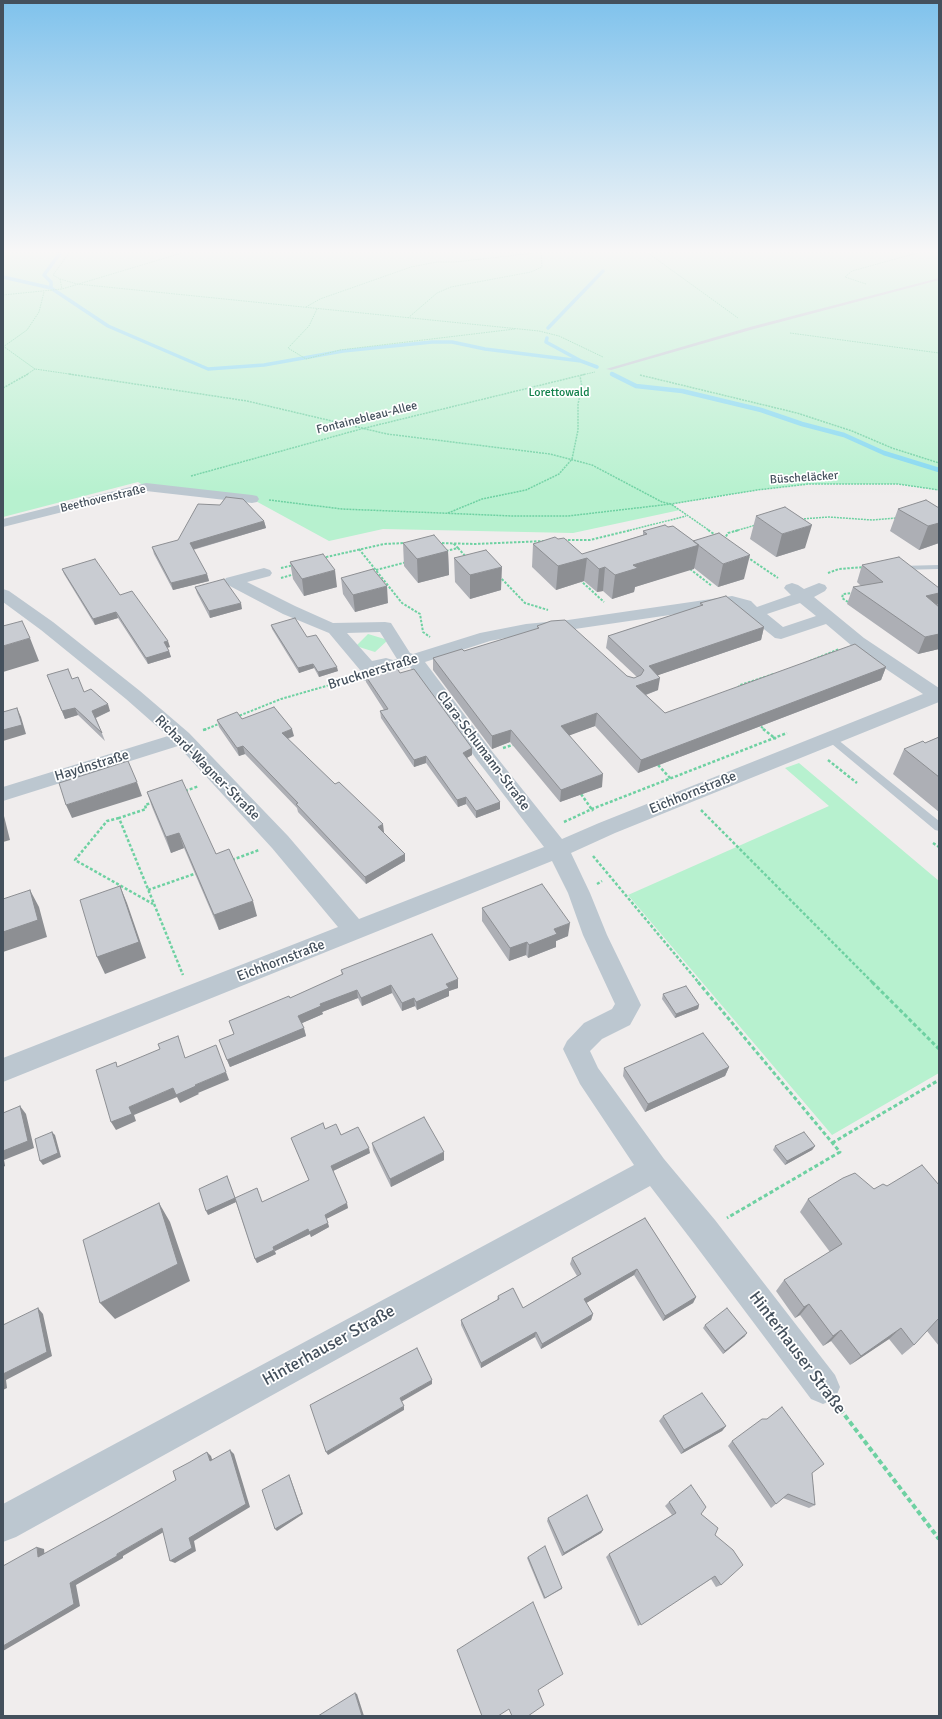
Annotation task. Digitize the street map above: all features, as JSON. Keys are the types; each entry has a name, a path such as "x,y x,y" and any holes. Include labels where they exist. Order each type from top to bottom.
{"street":[{"name":"Beethovenstraße","path":"3,523 146,487 252,499"},
{"name":"Clara-Schumann-Straße","path":"264,572 232,581 289,610 335,629 385,626 558,850"},
{"path":"789,586 858,642 939,696"},
{"path":"755,613 802,597 819,588"},
{"name":"Richard-Wagner-Straße","path":"3,594 47,626 133,695 182,738 280,842 355,931"},
{"name":"Brucknerstraße","path":"365,674 409,658 486,637 526,629 568,625 732,601 745,605 781,634 828,618"},
{"path":"568,625 586,641"},
{"path":"25,633 47,626"},
{"name":"Clara-Schumann-Straße","path":"335,629 368,668 409,658"},
{"name":"Eichhornstraße","path":"3,1070 558,850 607,828 829,737 939,696"},
{"name":"Haydnstraße","path":"3,794 182,738"},
{"name":"Hinterhauser Straße","path":"558,850 579,893 595,935 628,1004 621,1017 593,1031 576,1049 589,1076 654,1169 704,1231 823,1387"},
{"name":"Hinterhauser Straße","path":"3,1524 654,1169"}],"lane":[{"path":"609,369 738,333"},
{"path":"899,568 939,567"},
{"path":"829,737 939,827"}],"path":[{"path":"22,333 3,347 35,370 247,401 361,429 461,444 550,454 572,459 592,466 662,502 671,504 717,536"},
{"path":"302,333 288,348 306,359 340,350 485,333"},
{"path":"544,333 559,336 628,371 655,379 797,413 852,431 892,448 939,463"},
{"path":"3,388 35,370"},
{"name":"Fontainebleau-Allee","path":"190,476 361,429 594,372"},
{"path":"446,513 482,499 526,490 559,474 572,459 578,430 578,404 582,387 580,376"},
{"name":"Büscheläcker","path":"252,499 342,509 568,516 671,504 757,490 809,484 898,484 939,490"},
{"path":"561,540 590,540 687,516"},
{"path":"798,520 829,517 872,520 901,518"},
{"path":"729,544 723,540 728,533 760,525"},
{"path":"438,543 453,542 475,544 549,540"},
{"path":"543,541 549,546"},
{"path":"453,542 468,559"},
{"path":"318,558 384,544 407,543"},
{"path":"444,552 458,548"},
{"path":"359,549 402,604 420,614 424,632 443,649"},
{"path":"741,553 789,586 839,569 899,568"},
{"path":"376,570 411,560"},
{"path":"264,572 298,564"},
{"path":"688,568 695,570"},
{"path":"263,596 282,591 275,579 301,572"},
{"path":"495,572 525,603 544,608 568,625"},
{"path":"582,576 577,578 585,583 620,617"},
{"path":"376,581 383,579"},
{"path":"848,602 842,598 843,594 849,592 855,593"},
{"path":"803,664 858,642"},
{"path":"824,655 829,659"},
{"path":"736,692 740,685 775,673"},
{"name":"Brucknerstraße","path":"232,718 281,699 365,674"},
{"path":"761,678 766,682"},
{"path":"753,720 793,752"},
{"path":"182,738 224,721"},
{"path":"484,755 519,743"},
{"path":"179,793 221,778"},
{"path":"687,796 939,1049"},
{"path":"154,905 75,860 108,821 146,808 145,805 158,800"},
{"path":"119,818 191,996"},
{"path":"229,861 280,842"},
{"path":"589,851 840,1152 704,1231"},
{"path":"148,890 200,872"},
{"path":"832,1143 939,1080"},
{"name":"Hinterhauser Straße","path":"823,1387 939,1539"}],"green space":[{"name":"Lorettowald","path":"3,333 939,333 939,490 898,484 809,484 757,490 671,504 680,510 573,533 383,529 329,541 252,499 146,487 138,482 3,517"},
{"path":"368,634 388,640 375,652 356,646"},
{"path":"799,763 939,881 939,1073 832,1135 628,895 829,806 785,768"}],"building":[{"path":"226,497 243,499 264,521 190,543 207,574 171,583 152,547 178,540 198,504 220,505"},
{"path":"926,500 939,508 939,523 928,526 898,509"},
{"path":"785,507 812,525 782,534 756,516"},
{"path":"665,525 668,527 673,526 699,545 633,565 638,568 615,575 605,567 599,569 587,558 558,566 533,544 555,537 558,539 564,538 582,554 647,534 643,531"},
{"path":"719,533 750,555 723,564 693,541"},
{"path":"434,535 448,551 417,559 403,543"},
{"path":"486,550 502,567 470,575 454,558"},
{"path":"323,554 335,570 302,579 290,562"},
{"path":"899,557 939,588 939,593 926,596 939,607 939,634 925,637 853,587 883,582 862,565"},
{"path":"95,559 120,595 132,591 168,641 164,642 169,651 146,658 116,612 93,619 62,569"},
{"path":"373,569 387,586 353,595 341,578"},
{"path":"224,579 241,603 209,611 195,587"},
{"path":"726,596 764,627 649,666 660,678 636,686 665,713 855,644 886,667 641,760 597,713 561,726 603,774 561,790 511,730 492,736 433,658 462,649 464,651 539,628 537,626 551,621 565,620 627,676 634,678 641,675 644,670 608,636 703,605 700,603"},
{"path":"295,618 307,637 316,635 337,667 318,672 313,664 298,668 271,625"},
{"path":"22,621 30,638 3,646 3,626"},
{"path":"396,667 400,673 414,669 472,748 463,753 500,802 476,811 466,797 457,800 426,756 414,760 380,711 388,709 365,675"},
{"path":"68,669 72,679 78,677 84,692 91,689 108,704 92,711 102,733 75,708 62,711 47,675"},
{"path":"274,707 292,729 282,733 335,784 339,782 383,824 378,827 405,854 365,877 296,804 298,803 243,746 237,748 217,720 237,712 242,719"},
{"path":"17,708 22,725 3,730 3,712"},
{"path":"939,737 939,777 904,749 923,741 925,743"},
{"path":"128,761 137,782 66,805 59,783"},
{"path":"182,780 216,854 229,849 253,901 214,915 179,833 166,837 147,792"},
{"path":"542,884 570,923 554,929 557,934 529,945 527,942 510,948 482,908"},
{"path":"120,886 139,942 97,957 80,900"},
{"path":"30,890 38,920 3,932 3,899"},
{"path":"432,934 458,979 446,984 449,988 416,1002 414,998 402,1003 391,985 361,998 357,990 320,1004 321,1006 298,1016 304,1028 227,1060 219,1040 234,1034 229,1021 289,996 290,998 343,974 341,970"},
{"path":"686,986 699,1005 676,1014 663,994"},
{"path":"703,1033 729,1067 648,1104 624,1068"},
{"path":"178,1036 185,1058 216,1045 226,1072 176,1095 173,1088 129,1107 132,1114 111,1122 96,1070 116,1062 117,1067 160,1049 158,1044"},
{"path":"20,1106 28,1141 3,1151 3,1113"},
{"path":"424,1117 444,1152 390,1179 372,1143"},
{"path":"323,1123 325,1129 336,1124 341,1135 358,1127 369,1148 331,1166 347,1203 325,1215 328,1223 309,1232 308,1229 273,1247 274,1250 255,1259 235,1198 257,1188 262,1202 309,1180 291,1138"},
{"path":"52,1132 58,1153 40,1161 35,1139"},
{"path":"804,1132 815,1146 787,1161 775,1146"},
{"path":"922,1165 939,1185 939,1320 938,1319 914,1345 901,1328 861,1356 841,1330 833,1336 809,1304 804,1307 784,1280 842,1244 808,1199 843,1178 855,1173 874,1189 883,1184 887,1186"},
{"path":"227,1176 235,1198 206,1211 199,1189"},
{"path":"159,1203 178,1264 100,1303 83,1240"},
{"path":"645,1218 696,1297 665,1316 637,1269 584,1299 593,1314 542,1344 536,1332 481,1363 461,1320 499,1299 498,1296 513,1288 523,1308 581,1274 572,1258"},
{"path":"38,1308 47,1352 3,1374 3,1325"},
{"path":"727,1308 747,1333 725,1351 705,1325"},
{"path":"417,1348 432,1380 400,1398 404,1406 326,1452 310,1405"},
{"path":"702,1393 726,1426 684,1450 663,1416"},
{"path":"782,1407 824,1464 812,1473 815,1505 788,1494 776,1504 732,1441 762,1419 767,1419"},
{"path":"230,1450 246,1504 189,1538 192,1548 170,1561 162,1528 117,1554 117,1556 70,1583 74,1604 3,1646 3,1566 37,1547 38,1557 109,1518 176,1480 173,1471 207,1452 210,1461"},
{"path":"289,1475 302,1513 275,1529 262,1490"},
{"path":"691,1485 706,1507 701,1514 718,1528 715,1535 733,1550 743,1565 721,1585 715,1576 641,1625 609,1554 676,1513 669,1502"},
{"path":"587,1495 603,1530 564,1553 548,1518"},
{"path":"545,1546 562,1588 545,1598 528,1557"},
{"path":"533,1602 563,1674 538,1690 544,1705 528,1716 512,1716 509,1709 498,1716 482,1716 457,1650"},
{"path":"355,1693 362,1716 318,1716"}],"waterway":[{"path":"125,333 208,369 264,365 343,351 432,342 452,342 485,349 581,361"},
{"path":"547,338 546,342 581,361"},
{"path":"581,361 597,367"},
{"path":"612,374 636,386 682,391 761,410 802,424 844,435 884,453 939,470"}]}
